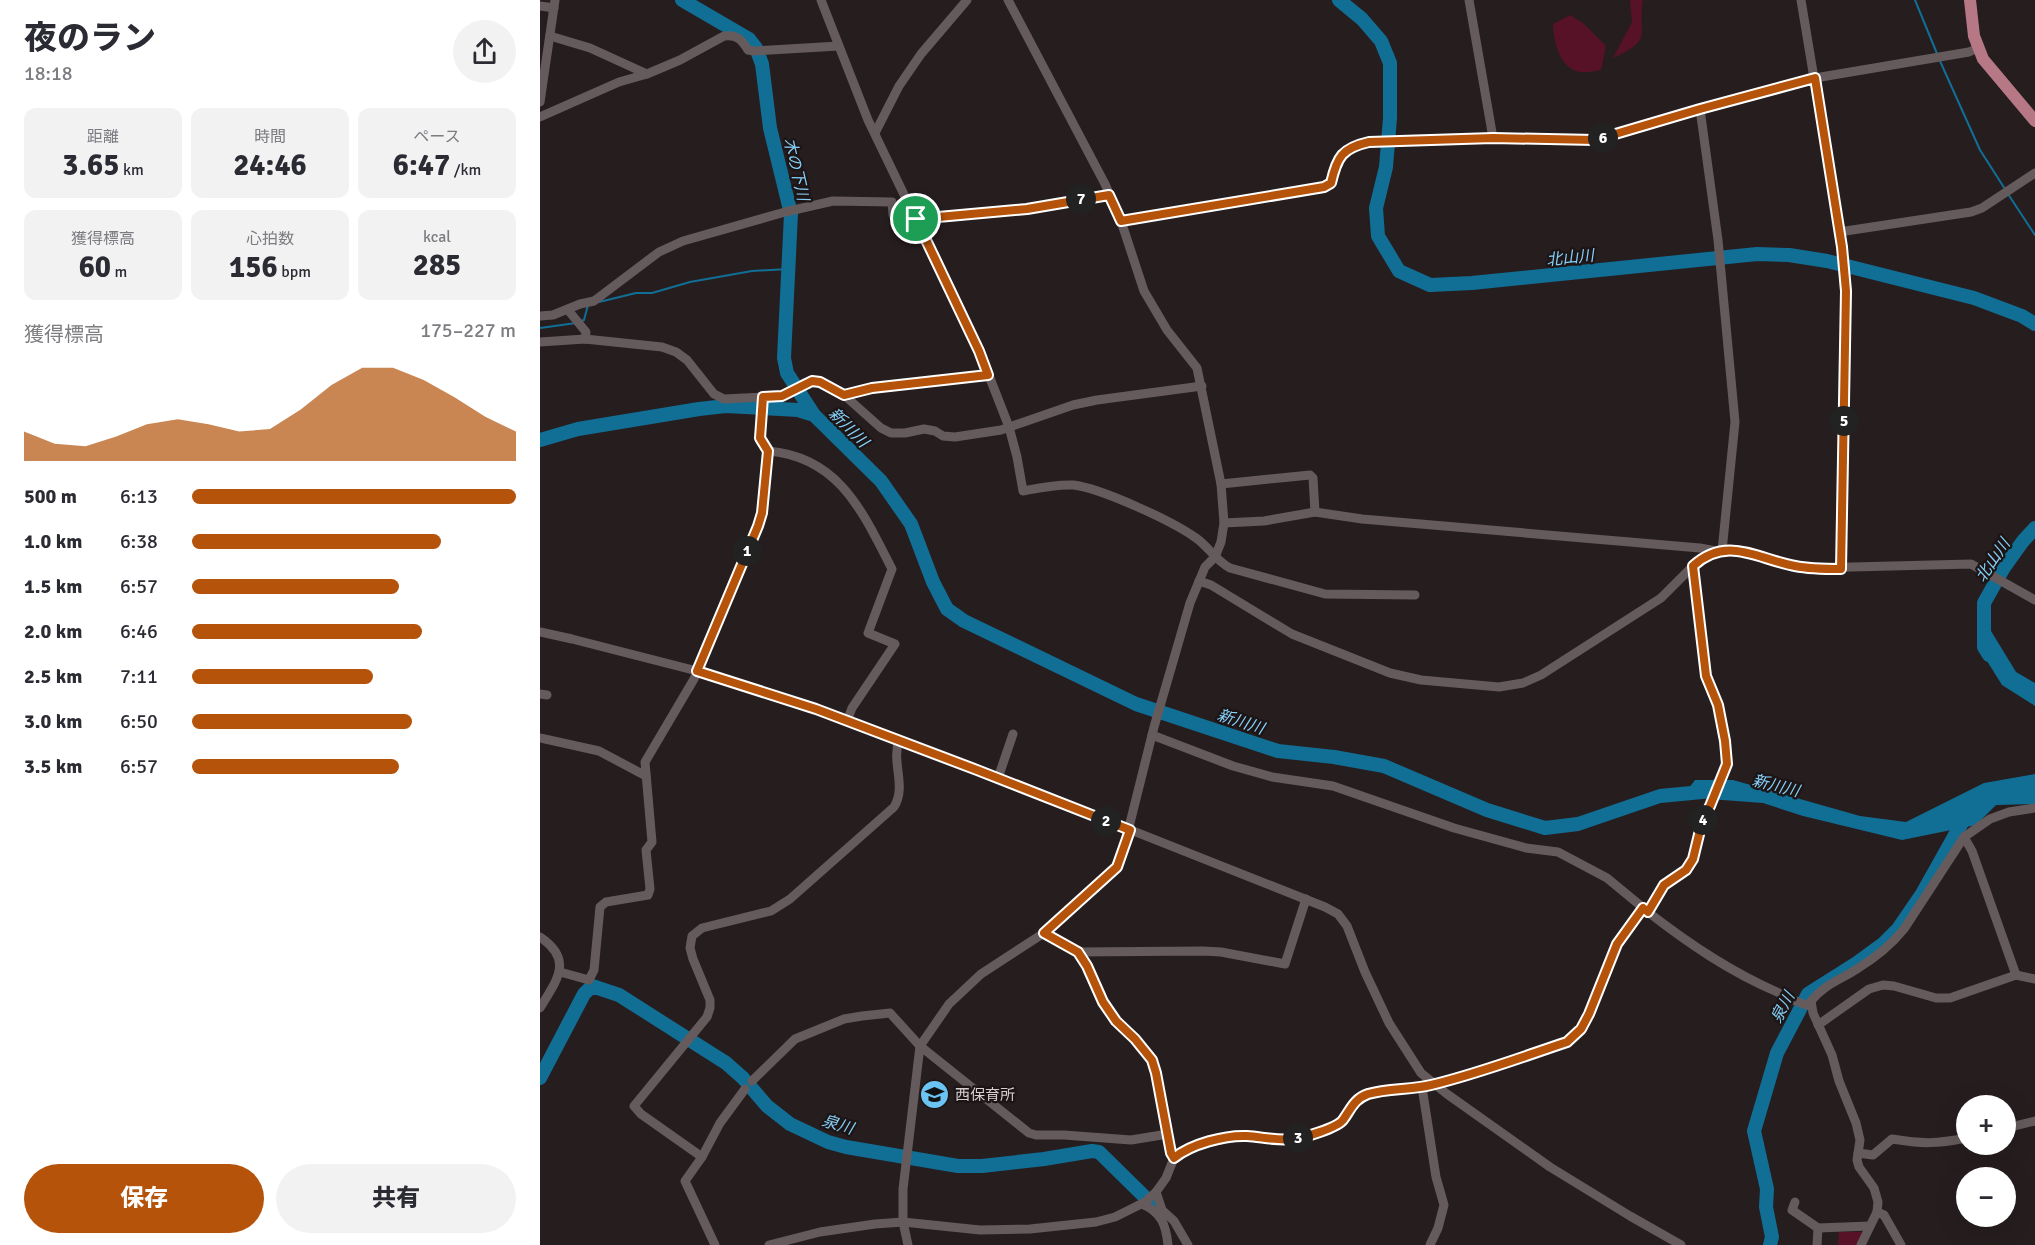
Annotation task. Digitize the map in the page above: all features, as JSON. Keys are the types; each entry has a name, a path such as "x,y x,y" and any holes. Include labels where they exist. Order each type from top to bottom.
{"main road":[{"path":"1970,0 1974,36 1986,65 2035,121"}],"street":[{"path":"821,0 874,134 979,351 1009,427 1023,491 1070,485 1086,487 1173,524 1198,539 1220,563 1230,568 1325,594 1414,595"},
{"path":"874,134 899,86 921,54 967,0"},
{"path":"908,1245 903,1222 903,1189 920,1046 948,1004 981,974 1044,933 1117,867 1130,830 1153,731 1190,603 1205,567 1215,556 1221,542 1224,523 1221,484 1197,368 1167,330 1144,291 1121,221 1096,166 1008,0"},
{"path":"1469,0 1493,138"},
{"path":"1801,0 1842,247 1846,291 1841,569"},
{"path":"540,6 555,4 540,102"},
{"path":"540,117 619,82 647,74 681,60 724,36 732,35 742,40 748,50 839,46"},
{"path":"550,36 590,48 647,74"},
{"path":"1121,221 1324,187 1331,183 1334,170 1344,151 1353,145 1369,142 1493,138 1595,140 1815,78 1969,52 1978,48"},
{"path":"1700,109 1718,240 1735,422 1719,551"},
{"path":"1839,232 1971,212 1982,208 2035,173"},
{"path":"540,316 553,315 579,304 594,301 659,252 683,241 789,211 844,200 892,202 893,215 899,220 1027,209 1109,195"},
{"path":"568,310 586,332 585,339"},
{"path":"540,342 585,339 662,348 676,352 687,360 714,394 724,399 763,399 782,396 804,383 820,382 844,395 881,428 891,433 924,429 935,431 943,436 955,437 1009,427 1073,405 1097,400 1202,386"},
{"path":"844,395 872,388 988,375"},
{"path":"561,972 589,980 594,970 600,907 606,902 648,895 650,890 646,850 652,842 645,762 697,671 758,526 762,513 768,451 760,438 763,399"},
{"path":"768,451 795,455 818,466 845,488 862,512 892,569 868,633 895,644 852,708 847,721"},
{"path":"1221,484 1310,475 1313,478 1315,512"},
{"path":"1224,523 1264,522 1315,512 1362,519 1719,551 1741,551 1795,566 1841,569 1971,564 2035,600"},
{"path":"1199,581 1211,585 1292,634 1390,673 1421,680 1499,687 1523,683 1541,675 1661,598 1693,566 1719,551"},
{"path":"769,1245 820,1232 903,1222 980,1230 1030,1229 1096,1222 1115,1216 1148,1199 1166,1178 1174,1158 1183,1150 1230,1137 1295,1139 1333,1127 1342,1121 1355,1101 1369,1094 1434,1084 1567,1042 1581,1029 1589,1014 1617,944 1664,885 1686,870 1693,859 1703,818 1727,764 1718,705 1706,676 1693,566"},
{"path":"540,632 697,671 816,709 1325,907 1338,914 1347,926 1389,1023 1421,1073 1550,1167 1681,1245"},
{"path":"1153,731 1233,766 1272,777 1334,786 1464,831 1526,848 1558,852 1607,878 1681,938 1728,969 1806,1004 1832,1055 1839,1082 1856,1123 1860,1140 1859,1167 1874,1188 1878,1202 1877,1212 1861,1245"},
{"path":"998,778 1013,734"},
{"path":"540,738 599,751 646,776"},
{"path":"702,1157 641,1114 634,1106 707,1017 710,1000 690,948 692,936 702,928 771,911 781,905 894,807 899,799 900,790 896,757 898,740"},
{"path":"1806,1004 1821,989 1857,969 1892,944 1964,837 1989,819 2009,812 2035,808"},
{"path":"1964,837 1972,851 2016,975"},
{"path":"1078,952 1221,952 1285,964 1306,899"},
{"path":"1044,933 1078,952 1103,1002 1116,1021 1152,1060 1171,1153 1174,1158"},
{"path":"540,937 551,944 560,959 561,972 540,1008"},
{"path":"1818,1024 1869,989 1883,985 1936,998 1950,998 2016,975 2035,979"},
{"path":"715,1245 685,1181 702,1157 720,1123 748,1085 795,1039 844,1019 890,1013 920,1046 1029,1133 1131,1140 1168,1134"},
{"path":"1422,1087 1436,1177 1444,1205 1438,1228 1430,1245"},
{"path":"2016,1126 2035,1121"},
{"path":"1858,1153 1873,1155 1892,1139 1921,1144 1939,1144 1956,1140"},
{"path":"1148,1199 1148,1206 1166,1225 1168,1245"},
{"path":"1148,1199 1174,1221 1188,1245"},
{"path":"1796,1202 1792,1210 1818,1228 1870,1226"},
{"path":"1877,1212 1884,1215 1901,1245"},
{"path":"1817,1245 1818,1228"}],"shaded area":[{"path":"1630,0 1643,0 1642,35 1635,46 1613,58 1632,22"},
{"path":"1570,15 1583,23 1606,46 1601,70 1579,72 1570,68 1561,58 1554,38 1553,24"},
{"path":"1839,1232 1862,1232 1858,1245 1838,1245"}],"water":[{"path":"1991,631 2016,672 2035,683 2035,706 2002,685 1977,645"},
{"path":"2035,774 2035,804 1996,805 1976,825 1902,840 1803,816 1763,803 1682,797 1695,780 1733,780 1860,816 1906,822 1984,783"}],"waterway":[{"name":"木の下川","path":"682,0 749,39 756,48 762,64 770,128 791,214 784,358 787,373 814,415"},
{"name":"北山川","path":"1339,0 1362,19 1381,41 1390,63 1390,118 1386,167 1376,208 1378,236 1399,271 1430,285 1472,283 1757,254 1789,255 1827,261 1974,298 2022,316 2035,324"},
{"path":"1915,0 1938,56"},
{"path":"1940,61 1980,150 2005,189"},
{"path":"2008,194 2035,235"},
{"path":"599,302 752,271 788,269"},
{"path":"581,321 584,320 588,305"},
{"path":"540,328 576,323"},
{"name":"新川川","path":"540,440 578,429 699,409 726,406 798,410 814,415 881,481 911,524 933,582 947,609 964,621 1136,704 1278,751 1334,757 1384,766 1487,810 1545,828 1578,824 1660,796 1702,792"},
{"name":"北山川","path":"1989,655 1984,647 1984,603 2003,569 2035,528"},
{"name":"泉川","path":"1770,1245 1772,1237 1766,1207 1767,1189 1754,1131 1777,1053 1808,994 1857,963 1883,944 1898,929 1922,894 1968,812"},
{"name":"泉川","path":"540,1078 584,994 592,986 619,995 726,1063 743,1078 767,1106 790,1124 828,1142 958,1166 982,1166 1092,1151 1099,1152 1157,1209"}],"place":[{"name":"西保育所","path":"934,1095"}],"route":[{"path":"1815,78 1842,247 1847,304 1841,569 1795,566 1731,550 1712,553 1693,566 1706,676 1718,705 1727,764 1703,818 1693,859 1686,870 1664,885 1648,912 1643,908 1617,944 1589,1014 1581,1029 1567,1042 1434,1084 1369,1094 1355,1101 1342,1121 1333,1127 1295,1139 1230,1137 1183,1150 1174,1158 1171,1153 1152,1060 1116,1021 1103,1002 1078,952 1044,933 1117,867 1130,830 816,709 697,671 762,513 768,451 760,438 763,397 782,396 812,381 820,382 844,395 872,388 988,375 979,351 916,219 1027,209 1109,195 1121,221 1324,187 1331,183 1334,170 1344,151 1353,145 1369,142 1493,138 1595,140 1815,78"}]}
